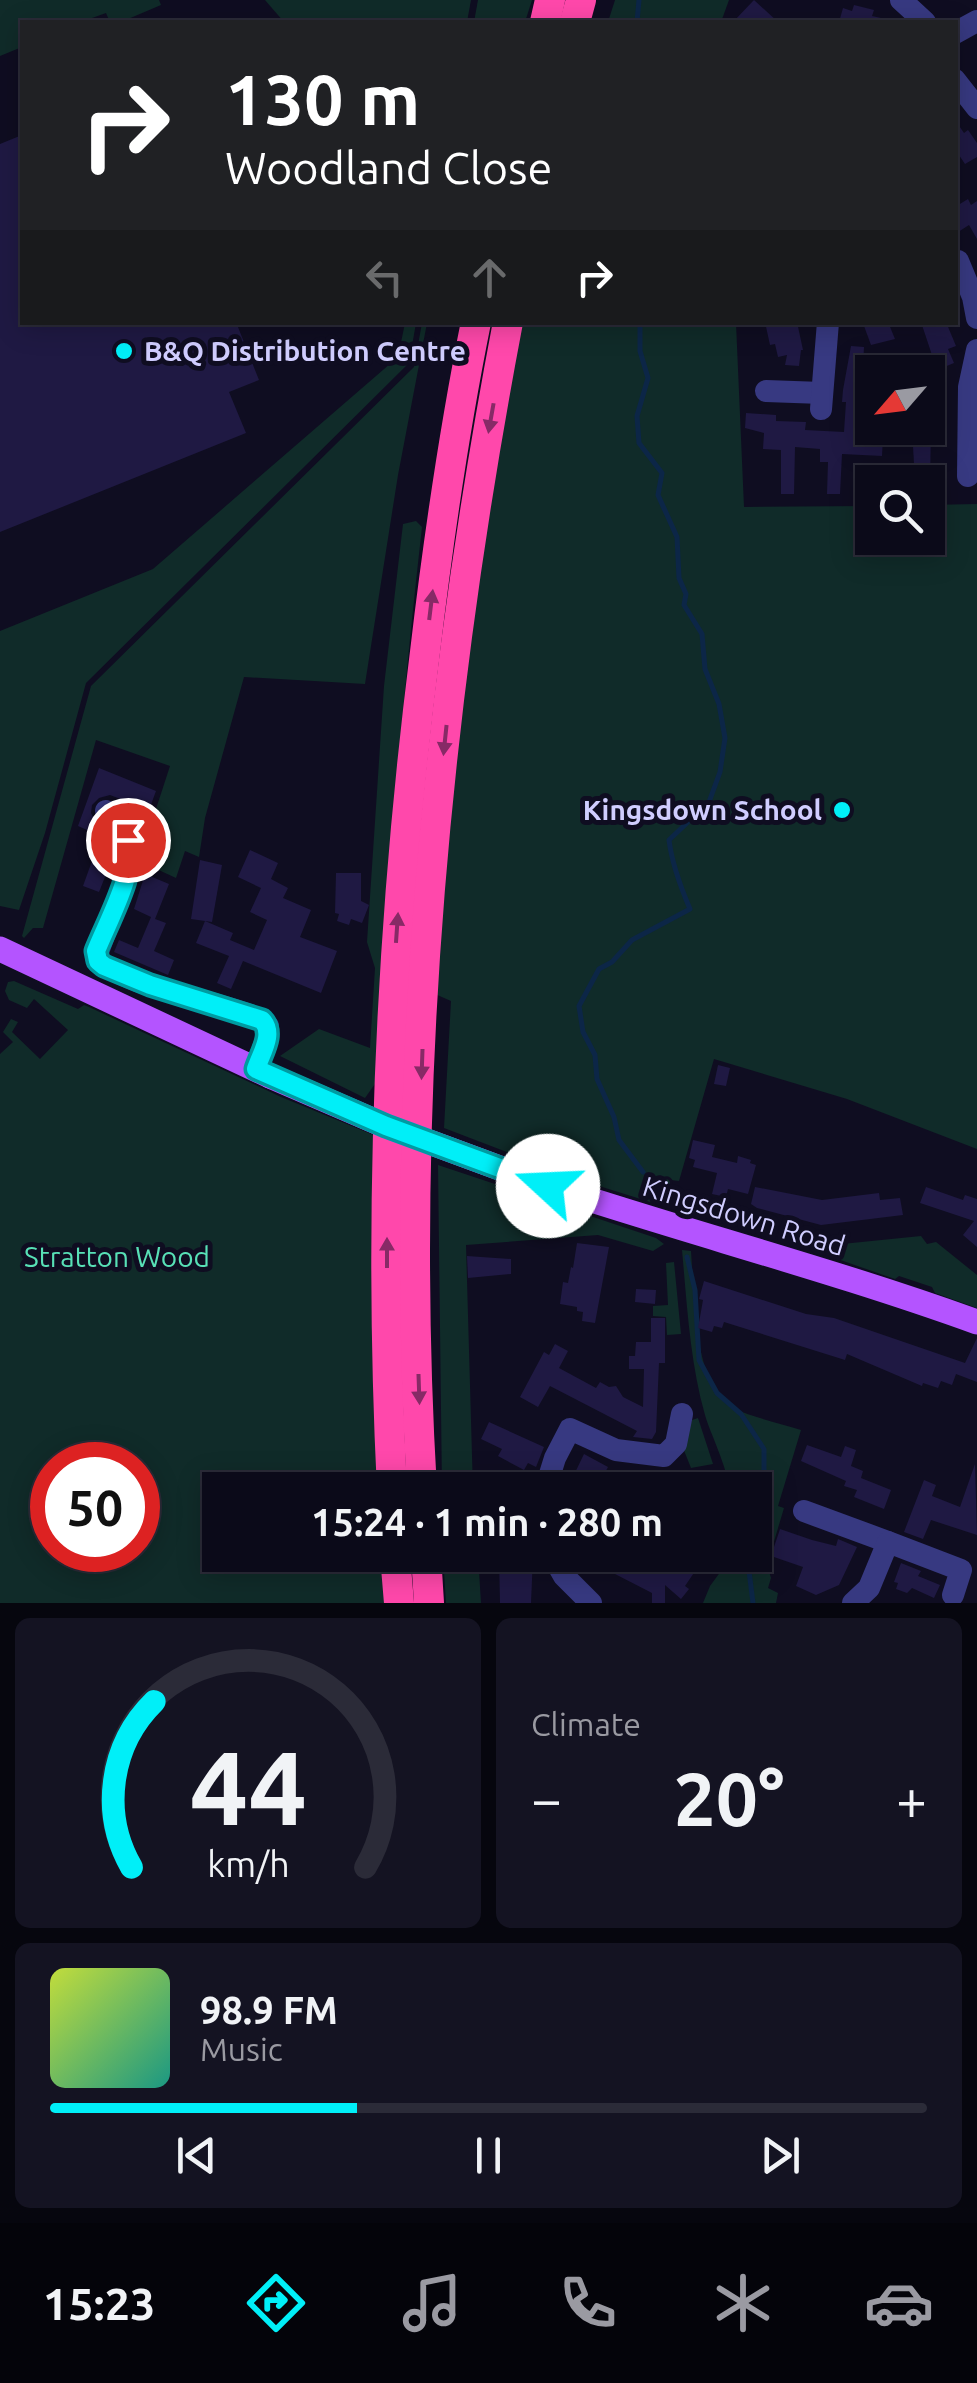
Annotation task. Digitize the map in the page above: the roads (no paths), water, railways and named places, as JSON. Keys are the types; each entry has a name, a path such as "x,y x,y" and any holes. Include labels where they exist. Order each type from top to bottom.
{"highway":[{"path":"391,1472 386,1166 408,785 436,557 475,325"},
{"path":"421,1472 418,1174 431,888 466,570 507,325"},
{"path":"397,1572 399,1603"},
{"path":"427,1572 430,1603"}],"main road":[{"name":"Kingsdown Road","path":"0,948 263,1072 401,1132 548,1186 977,1322"}],"street":[{"path":"901,0 923,20"},
{"path":"958,84 977,108"},
{"path":"963,259 977,318"},
{"path":"766,391 822,401 828,325"},
{"path":"968,476 973,430 969,388 977,350"},
{"path":"106,811 131,849 125,880 96,951 98,961 150,985 262,1020 268,1026 263,1072"},
{"path":"551,1472 570,1429 616,1450 664,1456 676,1444 682,1414"},
{"path":"804,1511 961,1570 953,1595"},
{"path":"853,1603 869,1588 888,1542"},
{"path":"562,1572 585,1602"}],"waterway":[{"path":"637,20 639,0"},
{"path":"640,325 640,351 648,378 637,416 639,443 662,473 658,495 677,537 679,578 686,594 684,605 702,634 705,669 719,704 725,738 720,772 709,802 669,840 690,909 632,940 612,962 599,969 579,1006 583,1032 595,1055 597,1079 614,1117 619,1140 643,1172"},
{"path":"687,1257 695,1290 699,1360 717,1393 741,1414 764,1449 764,1472"},
{"path":"749,1572 753,1603"}],"place":[{"name":"B&Q Distribution Centre","path":"124,351"},
{"name":"Kingsdown School","path":"842,810"}],"park label":[{"name":"Stratton Wood","path":"117,1257"}]}
